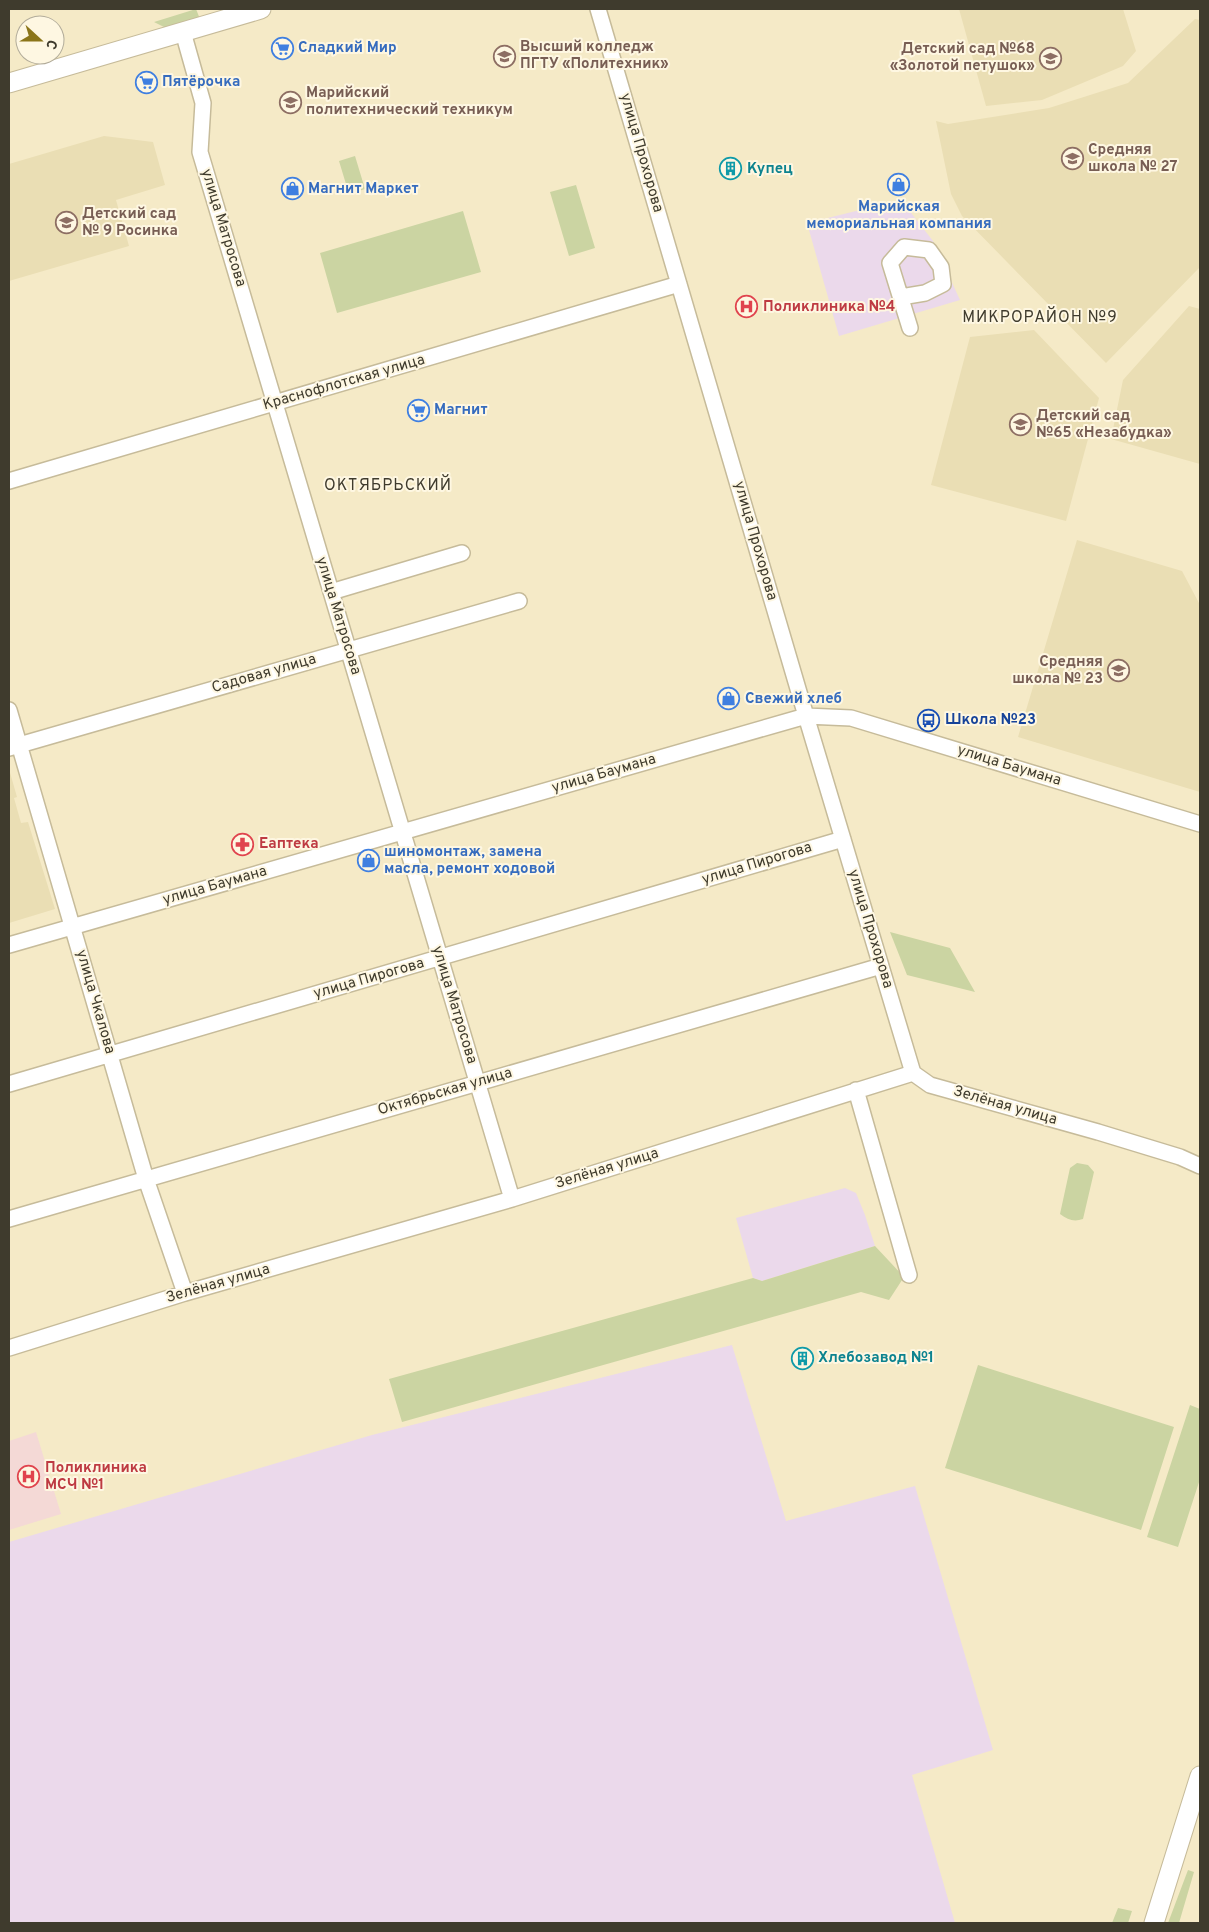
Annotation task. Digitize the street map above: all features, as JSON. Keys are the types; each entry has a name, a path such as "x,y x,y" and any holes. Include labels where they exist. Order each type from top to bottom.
{"main road":[{"path":"9,83 261,9"},
{"path":"1154,1923 1200,1776"}],"street":[{"name":"улица Прохорова","path":"598,9 913,1073"},
{"name":"улица Матросова","path":"183,32 203,103 200,152 512,1199"},
{"name":"Краснофлотская улица","path":"9,481 679,284"},
{"path":"900,297 910,328"},
{"path":"331,592 462,553"},
{"name":"Садовая улица","path":"14,747 519,601"},
{"name":"улица Чкалова","path":"9,710 14,747 73,927 146,1179 185,1293"},
{"name":"улица Баумана","path":"9,945 806,716 851,718 1200,824"},
{"name":"улица Пирогова","path":"9,1084 843,839"},
{"name":"Октябрьская улица","path":"9,1219 881,966"},
{"name":"Зелёная улица","path":"9,1348 185,1293 512,1199 913,1073 930,1085 1098,1132 1180,1157 1200,1166"},
{"path":"856,1090 909,1275"}],"shaded area":[{"name":"Детский сад №68 «Золотой петушок»","path":"959,9 1123,9 1136,51 1123,66 1042,100 986,106"},
{"name":"Средняя школа № 27","path":"1195,19 1200,20 1200,267 1106,363 962,216 951,194 936,121 948,124 1049,108 1128,83"},
{"name":"Детский сад № 9 Росинка","path":"104,136 153,142 165,185 116,200 129,246 9,281 9,164"},
{"path":"901,200 933,241 960,300 839,336 807,223"},
{"path":"1189,306 1200,309 1200,464 1111,439 1123,380"},
{"name":"Детский сад №65 «Незабудка»","path":"1034,330 1099,398 1066,521 931,485 970,337"},
{"name":"Средняя школа № 23","path":"1077,540 1182,571 1200,605 1200,792 1018,737"},
{"path":"9,769 17,797 14,798 21,823 28,822 55,909 9,923"},
{"path":"845,1188 856,1193 875,1246 762,1281 753,1278 736,1218"},
{"path":"732,1345 786,1521 915,1486 993,1750 912,1775 955,1923 9,1923 9,1542 372,1435"},
{"name":"Поликлиника МСЧ №1","path":"36,1432 61,1514 9,1530 9,1441"}],"green space":[{"path":"196,9 200,19 166,28 154,22"},
{"path":"355,156 365,189 349,194 339,161"},
{"path":"576,185 595,248 569,256 550,192"},
{"path":"463,211 481,272 337,313 320,253"},
{"path":"890,932 950,948 975,992 907,975"},
{"path":"1077,1163 1088,1165 1094,1172 1083,1219 1074,1220 1060,1214 1070,1168"},
{"path":"875,1246 904,1277 889,1300 861,1292 402,1422 389,1379 753,1278 762,1281"},
{"path":"978,1365 1174,1427 1141,1530 945,1468"},
{"path":"1190,1405 1200,1409 1200,1479 1178,1547 1147,1537"},
{"path":"1188,1870 1194,1872 1179,1923 1168,1923"},
{"path":"1118,1908 1132,1911 1128,1923 1112,1923"}],"place":[{"name":"Сладкий Мир","path":"282,48"},
{"name":"Высший колледж ПГТУ «Политехник»","path":"504,56"},
{"name":"Детский сад №68 «Золотой петушок»","path":"1051,58"},
{"name":"Пятёрочка","path":"146,82"},
{"name":"Марийский политехнический техникум","path":"290,102"},
{"name":"Средняя школа № 27","path":"1072,159"},
{"name":"Купец","path":"731,169"},
{"name":"Марийская мемориальная компания","path":"899,184"},
{"name":"Магнит Маркет","path":"292,189"},
{"name":"Детский сад № 9 Росинка","path":"66,223"},
{"name":"Поликлиника №4","path":"747,307"},
{"name":"Магнит","path":"418,410"},
{"name":"Детский сад №65 «Незабудка»","path":"1020,425"},
{"name":"Средняя школа № 23","path":"1119,671"},
{"name":"Свежий хлеб","path":"729,699"},
{"name":"Школа №23","path":"929,720"},
{"name":"Еаптека","path":"243,844"},
{"name":"шиномонтаж, замена масла, ремонт ходовой","path":"368,861"},
{"name":"Хлебозавод №1","path":"802,1358"},
{"name":"Поликлиника МСЧ №1","path":"29,1477"}],"district":[{"name":"МИКРОРАЙОН №9","path":"1040,318"},
{"name":"ОКТЯБРЬСКИЙ","path":"388,486"}]}
